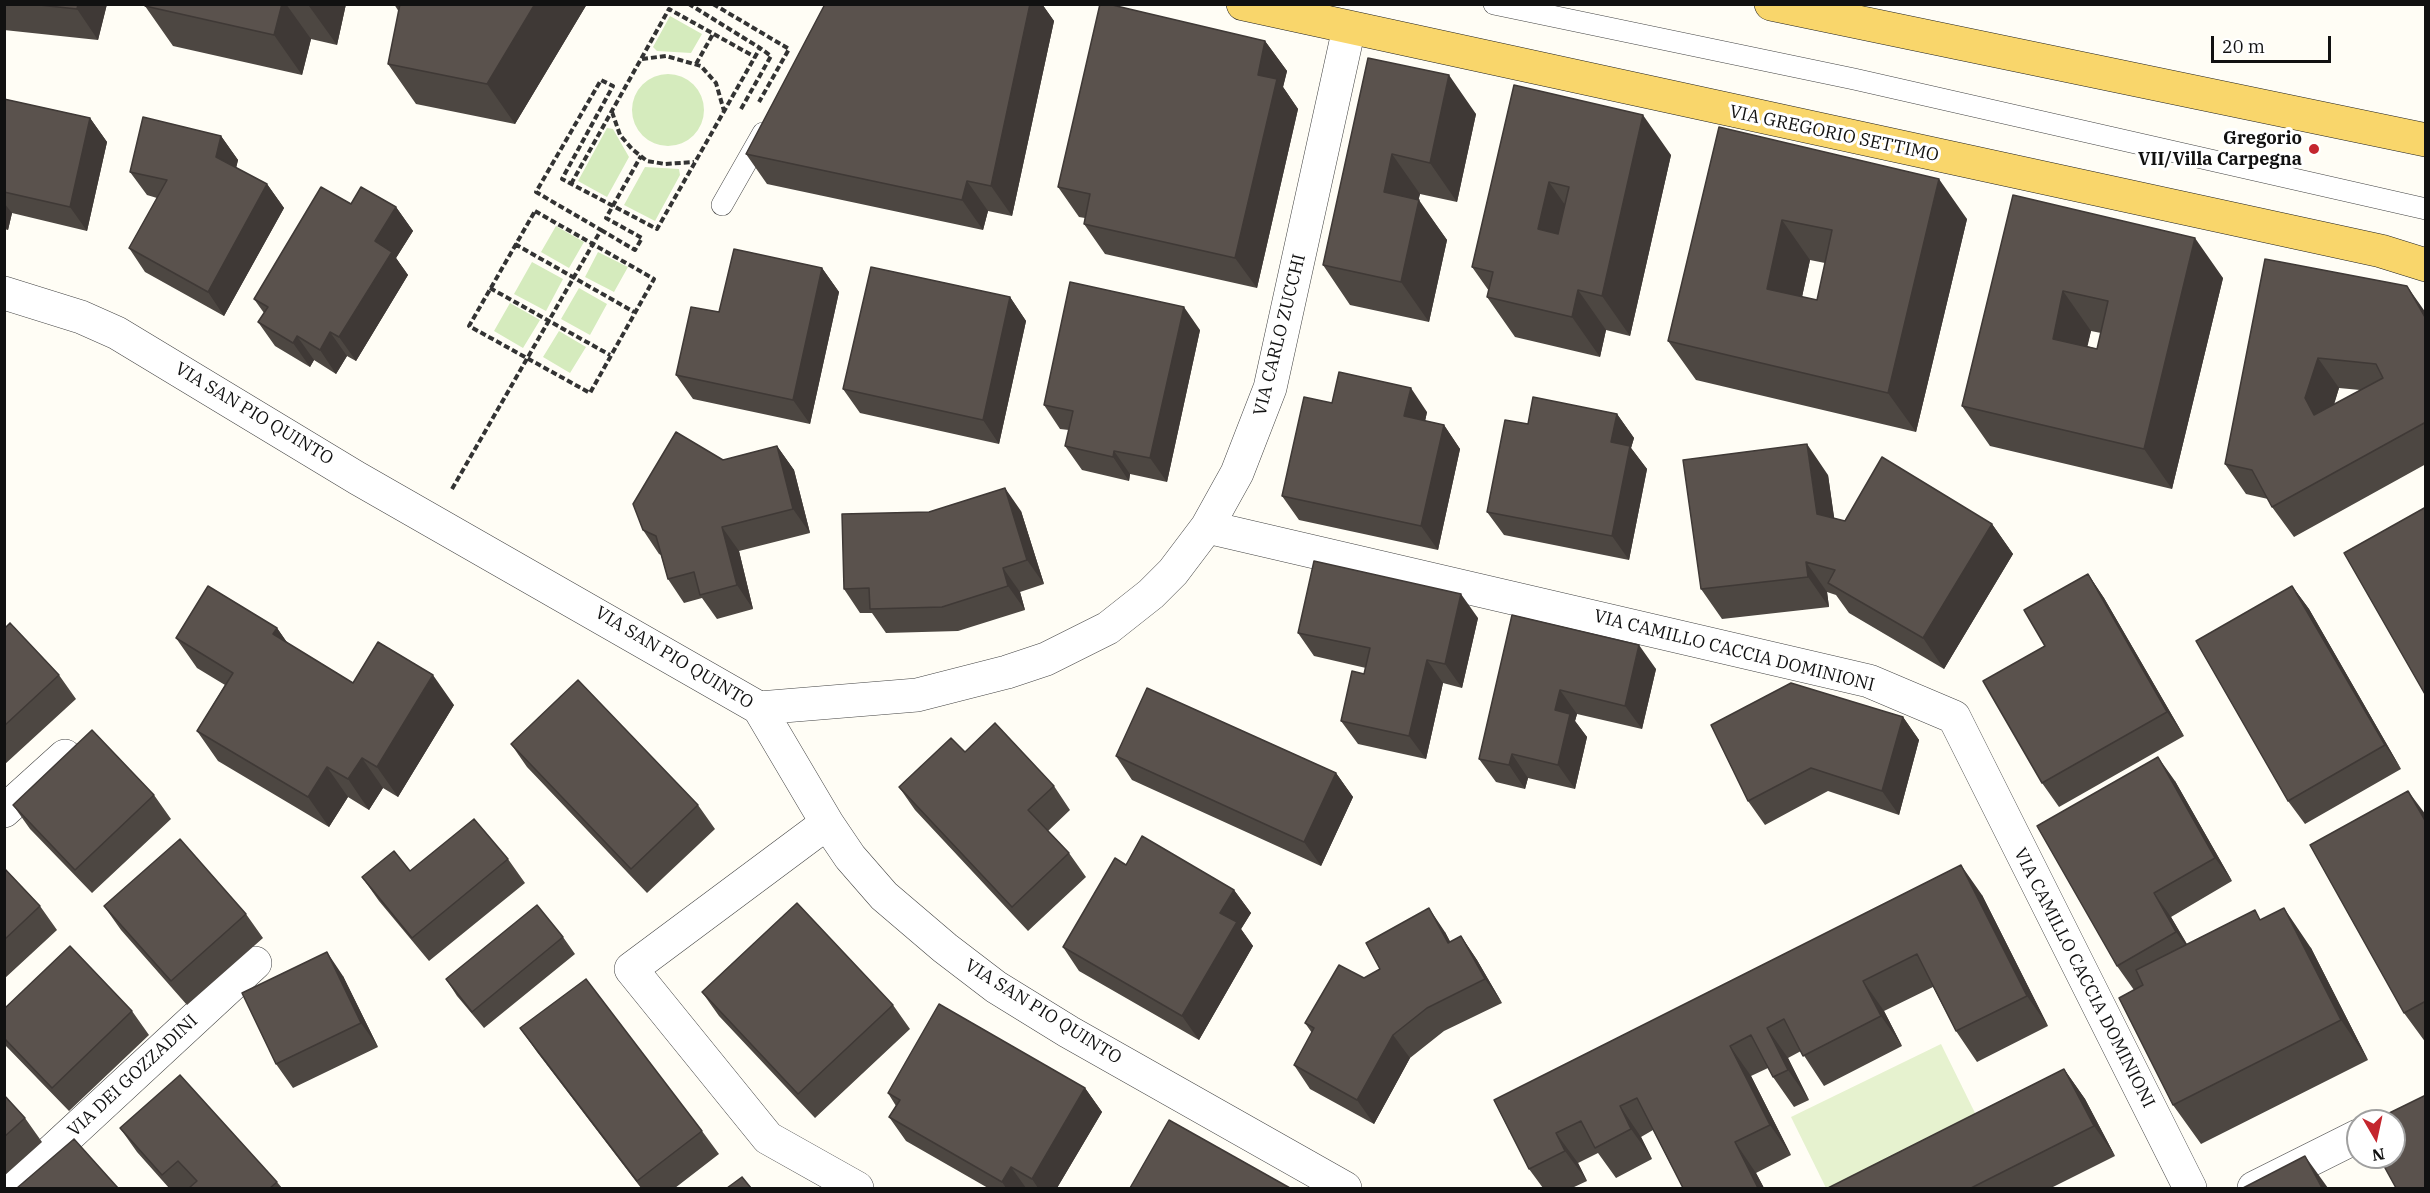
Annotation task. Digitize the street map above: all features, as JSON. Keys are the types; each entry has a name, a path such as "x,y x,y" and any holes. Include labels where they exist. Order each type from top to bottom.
{"main road":[{"name":"VIA GREGORIO SETTIMO","path":"1243,4 2369,249 2426,265"},
{"path":"1771,4 2426,140"}],"street":[{"name":"VIA CARLO ZUCCHI","path":"759,708 917,695 1046,660 1108,628 1151,594 1173,572 1207,527 1237,472 1270,388 1349,28"},
{"name":"VIA SAN PIO QUINTO","path":"4,293 81,317 117,333 432,520 759,708 827,823 850,857 884,896 945,948 1032,1010 1193,1104 1345,1188"},
{"name":"VIA CAMILLO CACCIA DOMINIONI","path":"1207,527 1869,681 1954,717 2190,1188"},
{"path":"4,811 65,756"},
{"path":"827,823 631,969 768,1138 857,1188"},
{"name":"VIA DEI GOZZADINI","path":"12,1188 255,963"},
{"path":"1177,1132 1193,1104"},
{"path":"2254,1188 2346,1142"}],"lane":[{"path":"1494,4 1854,79 2426,209"},
{"path":"722,205 764,113"}],"path":[{"path":"689,4 771,56 736,118"},
{"path":"713,4 722,7 789,49 764,113"},
{"path":"571,184 669,9 755,57"},
{"path":"696,64 713,34"},
{"path":"641,156 611,205 606,218 642,238 635,250 536,192 601,80 613,86 562,179 571,184 611,205 657,229 760,48"},
{"path":"642,59 666,56 696,64 716,83 724,112"},
{"path":"612,112 620,135 647,161 665,164 695,162"},
{"path":"535,211 593,244 654,279 590,393 469,326 535,211"},
{"path":"432,520 529,359 600,230"},
{"path":"515,244 634,312"},
{"path":"490,288 610,355"}],"green space":[{"path":"670,16 702,34 691,53 657,51 653,47"},
{"path":"668,74 688,80 698,90 704,110 698,130 688,140 668,146 648,140 638,130 632,110 638,90 648,80"},
{"path":"607,128 613,129 629,157 607,197 578,181"},
{"path":"645,167 679,169 680,175 655,221 624,205"},
{"path":"556,226 584,242 569,268 541,252"},
{"path":"598,252 628,267 614,292 585,277"},
{"path":"532,262 563,279 546,311 514,294"},
{"path":"579,288 607,304 590,335 561,319"},
{"path":"510,303 540,320 523,348 494,331"},
{"path":"559,331 586,347 570,373 543,357"},
{"path":"1941,1044 1978,1119 1835,1188 1826,1188 1791,1117"}],"building":[{"path":"30,4 78,4 77,9"},
{"path":"146,4 282,4 274,35 145,6"},
{"path":"400,4 535,4 487,84 388,64"},
{"path":"825,4 1030,4 991,186 967,181 962,200 746,154"},
{"path":"1100,4 1265,41 1258,75 1277,79 1235,258 1084,224 1090,194 1058,187"},
{"path":"1368,58 1449,75 1430,163 1392,154 1384,192 1419,200 1401,282 1323,265"},
{"path":"1514,85 1643,115 1602,296 1578,290 1572,317 1487,297 1493,272 1472,267","holes":["1549,182 1569,187 1558,234 1538,229"]},
{"path":"4,99 90,118 70,207 4,192"},
{"path":"143,117 221,136 216,157 267,184 208,292 129,248 167,180 130,172"},
{"path":"1719,127 1939,179 1888,393 1668,341","holes":["1782,220 1832,230 1817,300 1767,289"]},
{"path":"321,187 351,204 361,187 396,207 375,241 392,252 339,337 330,332 320,350 297,336 293,343 258,322 268,307 254,299"},
{"path":"2013,195 2195,238 2144,449 1962,406","holes":["2063,291 2108,301 2097,349 2053,339"]},
{"path":"734,249 822,268 793,400 676,375 691,307 719,312"},
{"path":"2265,259 2407,286 2426,319 2426,422 2272,507 2252,470 2225,464","holes":["2318,358 2376,364 2383,378 2314,415 2305,398"]},
{"path":"871,267 1010,297 983,420 843,389"},
{"path":"1070,282 1184,307 1150,458 1114,451 1113,457 1065,446 1073,411 1044,405"},
{"path":"1339,372 1411,388 1404,416 1444,425 1421,526 1282,496 1304,397 1332,403"},
{"path":"1533,397 1617,414 1611,442 1630,446 1612,536 1487,512 1505,420 1528,424"},
{"path":"676,432 723,460 777,446 793,509 722,527 737,585 700,595 694,572 668,579 656,536 643,530 633,504"},
{"path":"1807,444 1817,514 1845,521 1882,457 1992,524 1923,638 1828,583 1835,570 1806,562 1808,577 1701,589 1683,460"},
{"path":"1005,488 1027,560 1003,568 1008,586 942,607 870,609 869,588 844,589 842,514 929,512"},
{"path":"2426,507 2426,696 2344,553"},
{"path":"1314,561 1461,594 1445,664 1427,660 1409,736 1341,721 1352,671 1364,674 1370,648 1298,633"},
{"path":"2088,574 2167,712 2042,783 1983,681 2045,646 2024,610"},
{"path":"208,586 277,628 273,634 353,683 378,642 433,675 377,767 362,758 348,779 327,767 308,797 197,731 233,673 176,638"},
{"path":"2292,586 2385,745 2288,801 2196,641"},
{"path":"1512,615 1639,645 1625,706 1560,690 1555,710 1570,714 1558,765 1512,754 1509,765 1479,759"},
{"path":"10,623 59,675 4,726 4,629"},
{"path":"578,680 698,805 631,869 511,744"},
{"path":"1791,683 1903,717 1882,791 1811,768 1748,801 1711,725"},
{"path":"1147,688 1336,773 1304,842 1116,756"},
{"path":"995,723 1054,786 1028,810 1069,853 1012,907 899,787 951,738 965,752"},
{"path":"92,730 154,795 75,870 13,805"},
{"path":"2158,757 2215,858 2154,893 2176,932 2117,966 2037,826"},
{"path":"2408,791 2426,822 2426,1001 2404,1013 2310,845"},
{"path":"474,819 508,859 412,938 362,877 394,851 410,871"},
{"path":"1142,836 1234,890 1220,913 1237,922 1182,1016 1063,947 1115,858 1126,865"},
{"path":"180,839 246,914 171,981 104,906"},
{"path":"1961,865 2027,996 1956,1031 1917,954 1863,981 1881,1016 1803,1056 1784,1019 1767,1028 1788,1070 1773,1077 1751,1035 1730,1046 1770,1125 1735,1142 1758,1188 1683,1188 1637,1098 1620,1106 1631,1129 1595,1148 1581,1121 1556,1133 1565,1151 1529,1169 1494,1100"},
{"path":"4,868 40,906 4,940"},
{"path":"797,903 893,1005 798,1094 702,992"},
{"path":"537,905 563,937 472,1012 446,979"},
{"path":"1429,908 1448,943 1461,936 1485,979 1427,1008 1393,1035 1357,1100 1294,1065 1314,1028 1305,1023 1339,965 1364,978 1380,969 1366,943"},
{"path":"2284,908 2341,1020 2173,1105 2119,998 2143,985 2136,970 2255,910 2260,920"},
{"path":"70,946 132,1011 52,1088 4,1038 4,1009"},
{"path":"327,952 361,1023 276,1064 242,993"},
{"path":"586,979 702,1131 637,1181 520,1028"},
{"path":"939,1004 1085,1088 1032,1179 1011,1167 1002,1182 889,1117 900,1100 888,1093"},
{"path":"2064,1069 2094,1126 1971,1188 1828,1188"},
{"path":"180,1075 277,1182 270,1188 189,1188 197,1181 178,1161 162,1175 120,1128"},
{"path":"4,1095 25,1118 4,1137"},
{"path":"2426,1095 2426,1188 2396,1188 2386,1169 2406,1169 2406,1109 2397,1109"},
{"path":"1169,1120 1290,1188 1130,1188"},
{"path":"74,1139 118,1188 17,1188"},
{"path":"2305,1156 2322,1188 2243,1188"},
{"path":"742,1177 751,1188 727,1188"}],"place":[{"name":"Gregorio VII/Villa Carpegna","path":"2314,149"}]}
